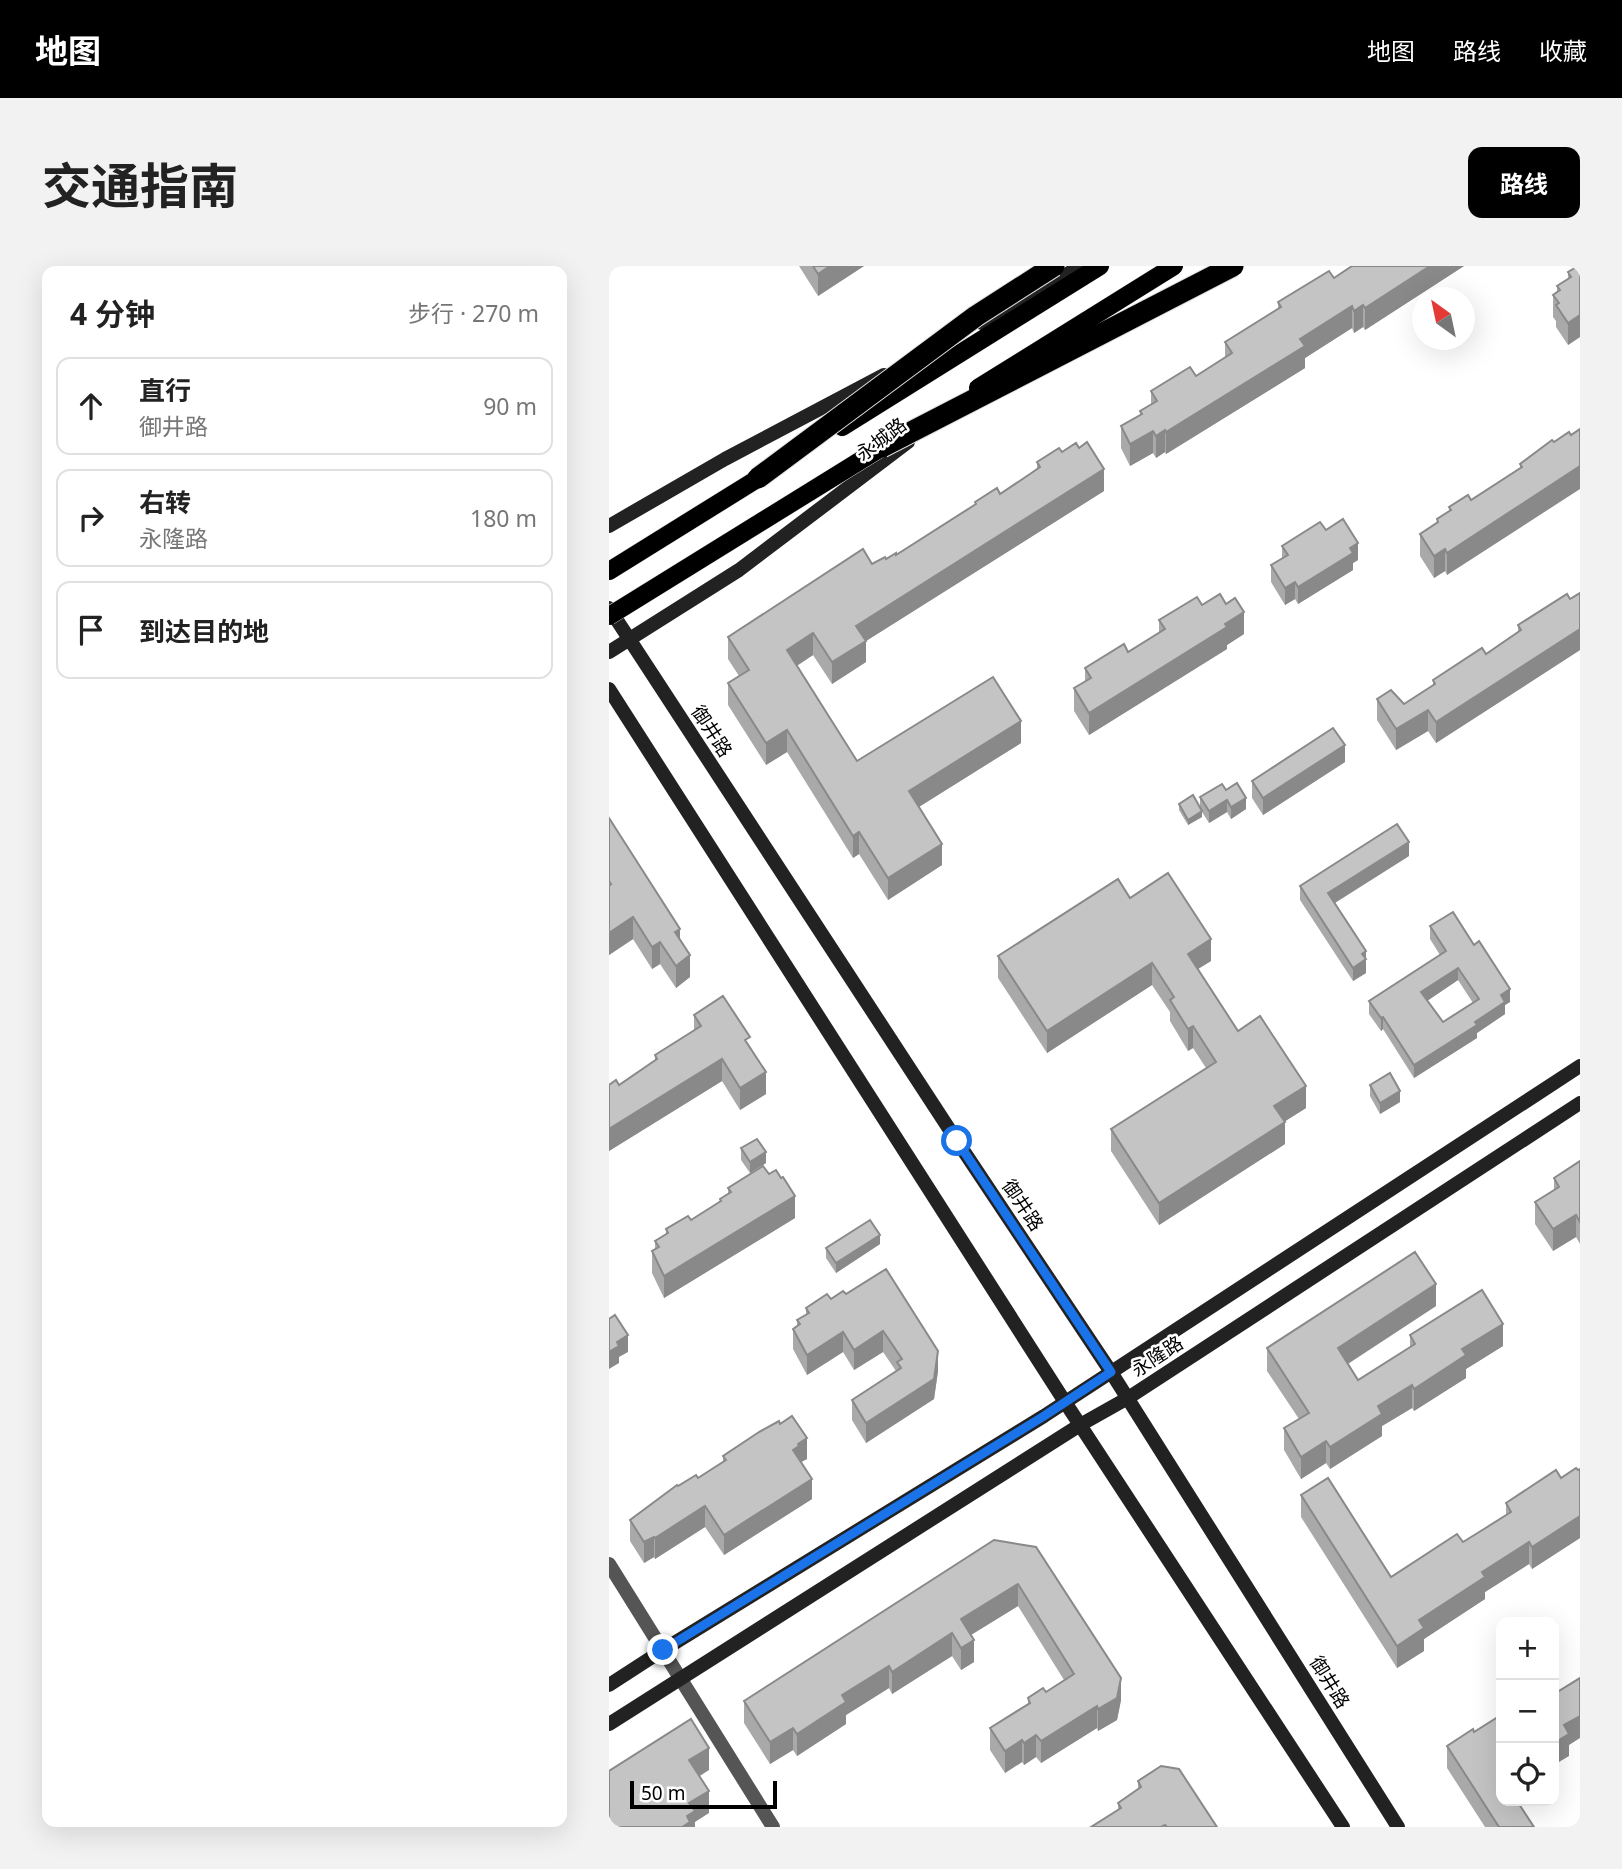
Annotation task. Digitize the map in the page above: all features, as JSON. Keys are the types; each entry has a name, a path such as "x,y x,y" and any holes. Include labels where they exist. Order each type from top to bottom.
{"highway":[{"path":"758,478 976,316 1054,266"},
{"path":"882,447 1233,266"}],"main road":[{"path":"609,571 1100,266"},
{"path":"609,616 1174,266"}],"street":[{"path":"609,526 725,459 1018,304 1081,266"},
{"name":"永城路","path":"609,652 739,570 912,438 1022,365 1184,266"},
{"name":"御井路","path":"609,608 1128,1398 1398,1827"},
{"path":"609,689 1065,1402 1343,1827"},
{"name":"永隆路","path":"609,1685 1065,1402 1580,1066"},
{"name":"永隆路","path":"609,1724 1080,1425 1128,1398 1580,1103"},
{"path":"609,1564 773,1827"}],"building":[{"path":"813,266 830,266 818,274"},
{"path":"1352,266 1430,266 1365,308 1363,305 1354,311 1352,306 1300,339 1305,346 1166,432 1165,430 1156,436 1153,431 1130,444 1121,426 1142,414 1140,411 1157,401 1151,391 1190,367 1196,376 1232,353 1225,342 1281,307 1278,302 1329,271 1334,278"},
{"path":"1578,266 1580,315 1568,323 1553,295 1560,290 1557,286 1571,277 1568,272"},
{"path":"1580,429 1580,466 1447,553 1445,549 1434,556 1420,534 1451,510 1449,507 1468,495 1471,500 1522,467 1520,464 1552,440 1554,442 1569,432 1571,435"},
{"path":"1087,442 1104,469 856,626 866,641 832,662 813,633 787,650 857,761 993,677 1021,721 909,791 942,844 888,878 859,832 853,836 787,730 766,743 728,683 749,670 728,637 863,549 872,564 896,555 997,488 1000,494 1040,467 1037,462 1059,448 1062,452 1076,443 1079,448"},
{"path":"1343,519 1358,543 1350,548 1353,553 1298,587 1295,582 1285,588 1271,565 1288,555 1282,546 1320,522 1326,530"},
{"path":"1580,593 1580,629 1436,722 1428,710 1396,729 1377,699 1391,690 1404,704 1435,684 1433,680 1482,648 1486,654 1521,630 1518,625 1567,594 1570,599"},
{"path":"1220,594 1226,604 1235,598 1244,612 1225,624 1227,627 1089,713 1074,688 1091,678 1085,668 1124,644 1128,652 1165,629 1159,620 1197,597 1202,605"},
{"path":"1333,728 1345,745 1263,798 1252,781"},
{"path":"1237,783 1246,798 1231,807 1227,800 1209,811 1200,797 1222,784 1226,790"},
{"path":"1193,795 1202,811 1188,820 1179,804"},
{"path":"609,818 680,929 675,932 690,955 676,966 660,942 652,947 633,917 609,933"},
{"path":"1397,824 1409,842 1328,893 1366,951 1362,954 1366,959 1353,968 1300,886"},
{"path":"1168,873 1211,939 1188,954 1238,1031 1260,1016 1306,1086 1274,1106 1285,1122 1159,1203 1111,1129 1216,1062 1193,1026 1188,1029 1170,1000 1174,997 1152,963 1047,1031 998,956 1118,879 1130,898"},
{"path":"1453,912 1474,945 1479,941 1510,989 1501,995 1505,1002 1475,1022 1477,1025 1414,1065 1383,1017 1381,1018 1369,1001 1446,951 1430,926","holes":["1458,968 1479,999 1443,1022 1421,992"]},
{"path":"723,996 750,1037 745,1040 766,1072 740,1088 722,1059 609,1129 609,1085 616,1080 619,1085 657,1059 655,1055 701,1026 694,1015"},
{"path":"1390,1073 1400,1091 1380,1103 1370,1085"},
{"path":"757,1139 766,1152 750,1162 741,1148"},
{"path":"1580,1161 1580,1222 1576,1215 1553,1229 1535,1202 1559,1187 1554,1178"},
{"path":"763,1166 769,1174 776,1170 795,1196 664,1276 652,1251 659,1247 655,1241 668,1233 666,1229 688,1216 691,1220 721,1201 720,1199 731,1192 728,1188"},
{"path":"870,1220 880,1235 836,1263 826,1248"},
{"path":"1415,1252 1436,1284 1338,1348 1358,1380 1415,1344 1410,1335 1482,1290 1503,1324 1462,1349 1466,1355 1414,1389 1412,1385 1378,1406 1382,1414 1330,1447 1326,1441 1301,1457 1284,1428 1309,1413 1267,1348"},
{"path":"886,1269 938,1351 934,1379 866,1423 852,1400 901,1368 897,1362 902,1359 883,1331 854,1350 843,1332 807,1355 793,1329 800,1324 797,1320 809,1313 806,1308 827,1294 831,1299 843,1291 846,1294"},
{"path":"615,1315 628,1335 617,1342 619,1346 609,1352 609,1319"},
{"path":"792,1416 807,1438 793,1450 812,1479 724,1535 705,1506 655,1538 644,1542 630,1520 677,1485 696,1475 698,1478 726,1460 723,1456 759,1432"},
{"path":"1576,1468 1580,1469 1580,1516 1532,1547 1529,1542 1482,1572 1485,1577 1419,1620 1424,1628 1397,1646 1301,1495 1328,1478 1391,1577 1457,1534 1463,1542 1511,1512 1506,1503 1556,1470 1561,1478"},
{"path":"994,1540 1036,1547 1121,1678 1117,1698 1098,1709 1097,1706 1041,1741 1036,1735 1005,1751 990,1728 1030,1703 1028,1698 1043,1688 1046,1692 1074,1674 1018,1584 961,1619 974,1640 961,1648 952,1633 892,1672 889,1666 842,1695 846,1702 797,1734 793,1728 770,1742 744,1701"},
{"path":"1580,1678 1580,1716 1564,1725 1569,1734 1559,1740 1559,1691"},
{"path":"1496,1718 1496,1806 1520,1806 1534,1827 1499,1827 1447,1746 1473,1729 1474,1732"},
{"path":"691,1719 709,1748 689,1760 709,1791 689,1803 695,1811 687,1816 690,1822 682,1827 609,1827 609,1771"},
{"path":"1161,1766 1179,1769 1217,1827 1091,1827 1121,1808 1118,1803 1141,1787 1138,1781"}],"route":[{"path":"663,1650 1111,1372 957,1141"}]}
